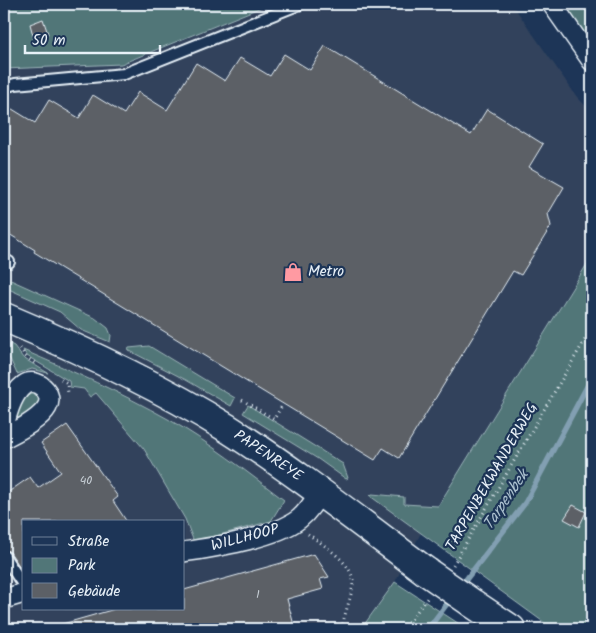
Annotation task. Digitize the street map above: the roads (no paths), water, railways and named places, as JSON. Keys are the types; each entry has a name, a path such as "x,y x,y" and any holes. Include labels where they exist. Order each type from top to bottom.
{"main road":[{"name":"PAPENREYE","path":"4,316 110,364 172,396 226,428 320,492 472,603 511,629"}],"street":[{"path":"552,4 592,61"},
{"path":"4,427 16,393 25,384 33,383 41,386 47,392 50,399 48,406 42,413 23,428 4,438"},
{"name":"WILLHOOP","path":"185,552 224,545 278,531 300,518 320,492"},
{"path":"4,599 22,594"}],"lane":[{"path":"4,87 15,84 124,74 300,4"},
{"path":"4,556 22,583"}],"waterway":[{"name":"Tarpenbek","path":"461,586 525,503 592,377"},
{"name":"Tarpenbek","path":"428,629 452,597"}],"place":[{"name":"Metro","path":"293,272"}]}
